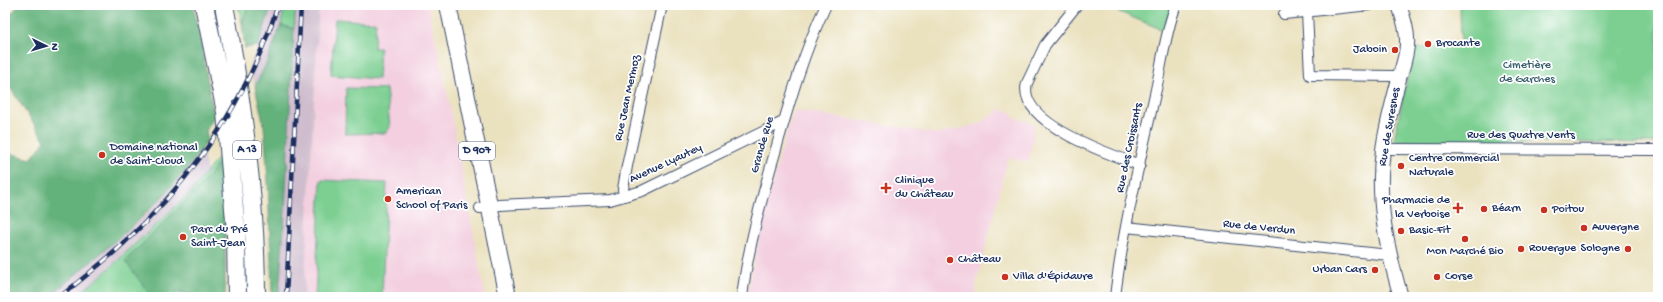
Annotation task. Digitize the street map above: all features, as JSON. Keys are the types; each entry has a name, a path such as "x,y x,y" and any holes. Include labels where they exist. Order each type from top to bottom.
{"highway":[{"name":"A 13","path":"204,5 226,112 236,233 237,297"},
{"name":"A 13","path":"224,5 237,74 247,152 254,234 256,297"}],"main road":[{"name":"D 907","path":"440,5 485,208 508,297"},
{"name":"D 907","path":"448,5 485,208 497,297"}],"street":[{"name":"Rue Jean Mermoz","path":"624,196 623,189 627,166 662,5"},
{"name":"Grande Rue","path":"742,297 760,204 783,122 812,34 826,5"},
{"path":"1077,5 1045,45 1025,89 1028,103 1058,131 1140,165"},
{"name":"Rue des Croissants","path":"1115,297 1126,227 1167,34 1176,5"},
{"path":"1284,14 1370,5"},
{"name":"Rue de Suresnes","path":"1399,5 1404,24 1407,46 1388,120 1383,148 1381,194 1384,228 1389,255 1401,297"},
{"path":"1307,12 1310,75 1395,76"},
{"name":"Avenue Lyautey","path":"485,208 500,205 610,200 642,191 783,122"},
{"name":"Rue des Quatre Vents","path":"1383,148 1658,150"},
{"name":"Rue de Verdun","path":"1126,227 1389,255"}],"shaded area":[{"path":"272,5 285,5 281,25 267,62 255,86 249,67"},
{"path":"296,5 319,5 304,297 279,297 285,210"},
{"name":"American School of Paris","path":"319,5 428,5 449,102 485,297 304,297"},
{"name":"Clinique du Château","path":"1001,109 1013,113 1012,117 1035,124 1029,162 1008,158 976,285 976,297 747,297 764,214 788,128 795,110 938,134 979,124"},
{"path":"202,150 207,171 190,193 102,275 75,297 49,297 145,215 173,186"}],"green space":[{"name":"Domaine national de Saint-Cloud","path":"19,5 193,5 214,117 206,131 208,140 192,163 174,184 134,224 49,297 5,297 5,152 31,159 45,141 7,83 7,19"},
{"path":"238,5 247,5 247,10 242,23"},
{"path":"247,5 272,5 258,46 245,48 242,23 247,10"},
{"path":"285,5 296,5 294,29 281,25"},
{"path":"1102,5 1172,5 1163,30"},
{"name":"Cimetière de Garches","path":"1460,5 1658,5 1658,143 1558,142 1555,139 1549,139 1546,142 1396,141 1394,139 1414,48 1461,45"},
{"path":"335,19 376,22 374,48 380,48 378,79 331,75"},
{"path":"281,25 294,29 285,210 279,294 272,294 268,181 264,126 255,86 267,62"},
{"path":"346,88 386,89 390,127 386,133 345,134"},
{"name":"Parc du Pré Saint-Jean","path":"220,155 225,220 225,297 75,297 102,275 190,193"},
{"name":"Parc du Pré Saint-Jean","path":"220,161 225,220 225,297 183,297 182,291 152,297 125,261 199,188"},
{"path":"321,180 387,183 382,297 315,297"}],"railway":[{"path":"60,297 123,244 173,192 196,164 235,104 251,73 266,40 278,5"},
{"path":"286,297 301,5"}],"place":[{"name":"Brocante","path":"1428,44"},
{"name":"Jaboin","path":"1395,50"},
{"name":"Domaine national de Saint-Cloud","path":"102,155"},
{"name":"Centre commercial Naturale","path":"1401,166"},
{"name":"Clinique du Château","path":"886,188"},
{"name":"American School of Paris","path":"388,199"},
{"name":"Pharmacie de la Verboise","path":"1458,208"},
{"name":"Béarn","path":"1484,209"},
{"name":"Poitou","path":"1544,210"},
{"name":"Auvergne","path":"1584,228"},
{"name":"Basic-Fit","path":"1401,231"},
{"name":"Parc du Pré Saint-Jean","path":"183,237"},
{"name":"Mon Marché Bio","path":"1465,239"},
{"name":"Rouergue","path":"1521,249"},
{"name":"Sologne","path":"1628,249"},
{"name":"Château","path":"950,260"},
{"name":"Urban Cars","path":"1375,270"},
{"name":"Villa d'Épidaure","path":"1005,277"},
{"name":"Corse","path":"1437,277"}]}
